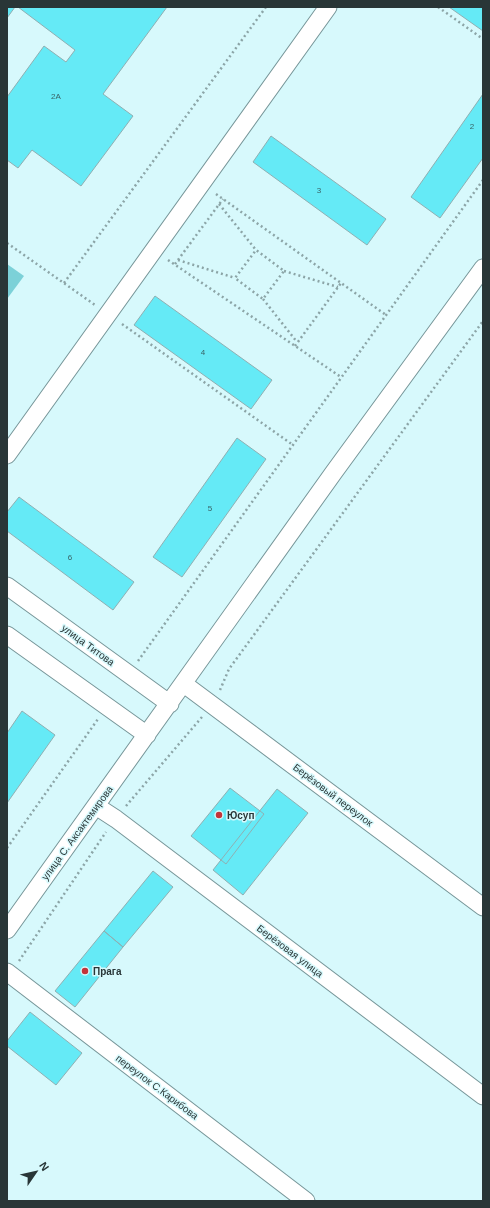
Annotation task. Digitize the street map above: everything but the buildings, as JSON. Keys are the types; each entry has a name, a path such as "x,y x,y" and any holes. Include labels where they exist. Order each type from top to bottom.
{"street":[{"path":"7,454 328,7"},
{"name":"улица С. Аксактемирова","path":"7,930 170,704 334,472 483,268"},
{"name":"улица Титова","path":"7,586 170,704"},
{"path":"7,635 147,735"},
{"name":"Берёзовый переулок","path":"184,684 483,907"},
{"name":"Берёзовая улица","path":"96,806 116,819 483,1096"},
{"name":"переулок С.Карибова","path":"9,974 306,1201"}],"path":[{"path":"64,283 266,7"},
{"path":"438,7 483,39"},
{"path":"129,674 483,180"},
{"path":"201,184 386,315"},
{"path":"175,264 223,199"},
{"path":"219,204 256,250 284,271 338,288"},
{"path":"7,243 293,445"},
{"path":"154,250 341,378"},
{"path":"235,278 256,250"},
{"path":"178,260 235,278 263,299 297,342"},
{"path":"263,299 284,271"},
{"path":"295,346 341,283"},
{"path":"9,974 116,819 213,705 228,669 483,321"},
{"path":"7,848 107,706"}],"shaded area":[{"path":"7,264 24,276 7,299"}],"place":[{"name":"Юсуп","path":"219,815"},
{"name":"Прага","path":"85,971"}]}
